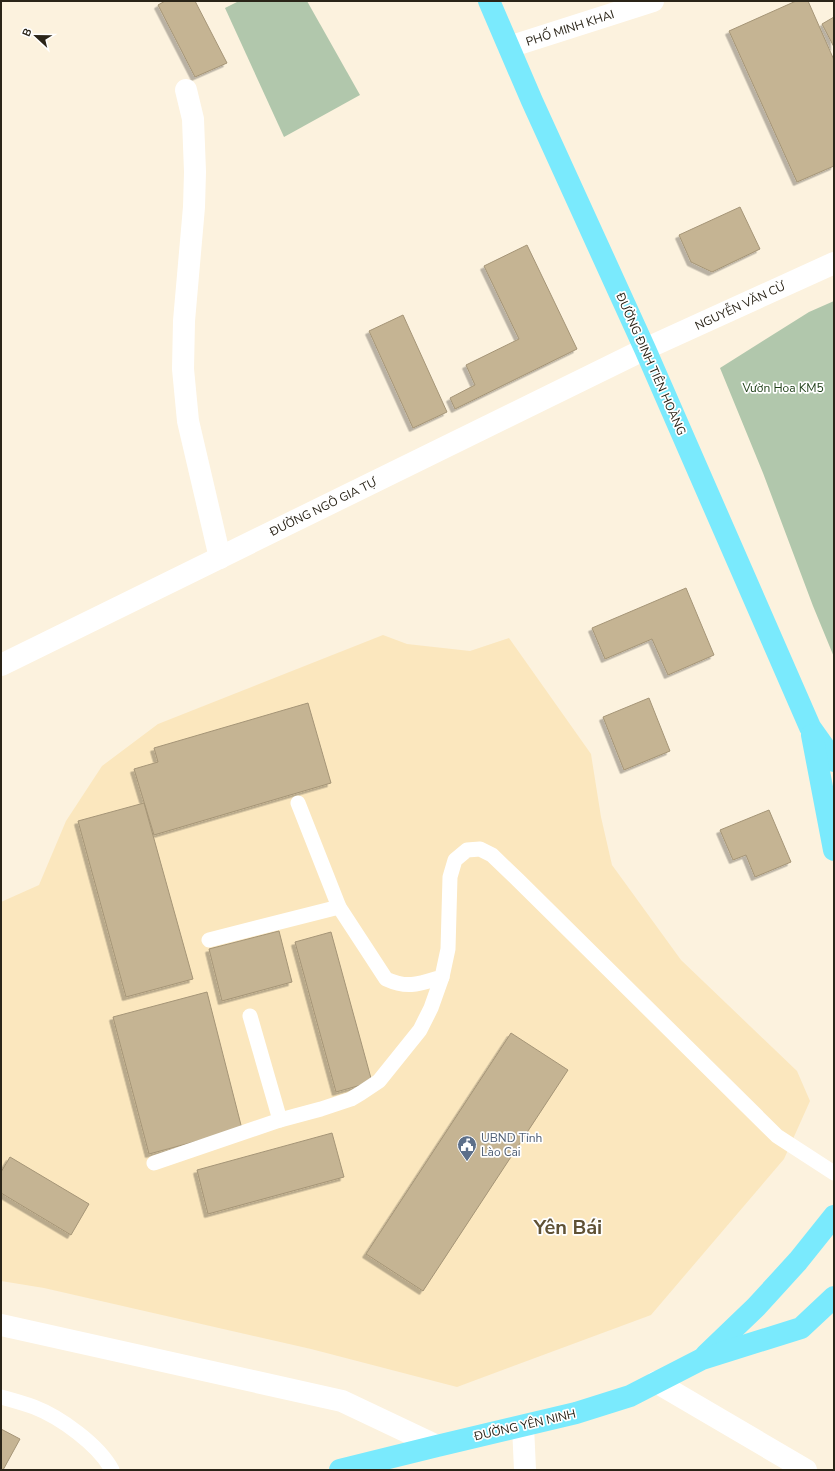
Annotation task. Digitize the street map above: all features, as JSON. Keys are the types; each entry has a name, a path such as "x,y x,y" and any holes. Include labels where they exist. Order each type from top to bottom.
{"main road":[{"name":"ĐƯỜNG ĐINH TIÊN HOÀNG","path":"488,1 645,349 810,728 834,850"},
{"name":"ĐƯỜNG ĐINH TIÊN HOÀNG","path":"810,728 834,761"},
{"name":"ĐƯỜNG YÊN NINH","path":"702,1359 756,1307 798,1261 834,1216"},
{"name":"ĐƯỜNG YÊN NINH","path":"340,1470 576,1414 630,1396 702,1359 801,1328 834,1297"}],"street":[{"name":"PHỐ MINH KHAI","path":"509,47 653,1"},
{"path":"186,90 193,119 195,172 194,207 184,321 183,369 188,421 220,558"},
{"name":"NGUYỄN VĂN CỪ","path":"645,349 834,263"},
{"name":"ĐƯỜNG NGÔ GIA TỰ","path":"1,665 645,349"},
{"path":"1,1325 342,1401 437,1446"},
{"path":"656,1382 806,1470"},
{"path":"523,1426 525,1470"}],"lane":[{"path":"298,803 339,907 386,979 398,984 418,984 442,977"},
{"path":"154,1162 280,1120 351,1099 379,1081 420,1030 431,1008 442,977 448,949 450,877 455,860 467,850 480,849 492,855 518,880 777,1136 834,1174"},
{"path":"209,940 339,907"},
{"path":"250,1016 280,1120"},
{"path":"1,1397 34,1407 70,1427 90,1443 108,1462 112,1470"}],"shaded area":[{"path":"383,635 407,644 470,651 509,638 591,754 601,817 612,865 681,960 797,1071 810,1101 784,1159 651,1315 457,1387 311,1349 44,1288 1,1281 1,902 39,885 66,821 102,766 158,724"}],"green space":[{"path":"239,1 307,1 360,95 284,137 225,8"},
{"name":"Vườn Hoa KM5","path":"834,301 834,657 813,606 763,473 720,368 809,312"}],"building":[{"path":"165,1 195,1 227,63 195,77 158,5"},
{"path":"796,1 808,1 834,60 834,166 797,182 729,31"},
{"path":"834,17 834,47 822,24"},
{"path":"740,207 760,249 712,272 691,262 679,235"},
{"path":"527,245 577,349 455,409 450,398 475,385 466,365 519,339 484,266"},
{"path":"403,315 447,412 413,428 369,331"},
{"path":"686,588 714,655 668,675 652,639 605,659 592,628"},
{"path":"649,698 670,751 624,770 603,717"},
{"path":"308,703 331,783 154,835 134,769 158,762 154,748"},
{"path":"144,803 193,979 126,997 78,821"},
{"path":"769,810 791,862 755,877 746,855 733,860 720,830"},
{"path":"279,931 292,982 222,1001 209,949"},
{"path":"331,932 372,1082 336,1092 295,942"},
{"path":"207,992 242,1129 149,1154 113,1017"},
{"name":"UBND Tỉnh Lào Cai","path":"511,1033 568,1070 423,1291 366,1254"},
{"path":"332,1133 344,1177 208,1214 197,1170"},
{"path":"10,1157 89,1204 71,1235 1,1193 1,1172"},
{"path":"1,1429 20,1439 3,1470 1,1470"}],"place":[{"name":"UBND Tỉnh Lào Cai","path":"467,1162"}],"district":[{"name":"Yên Bái","path":"568,1227"}]}
